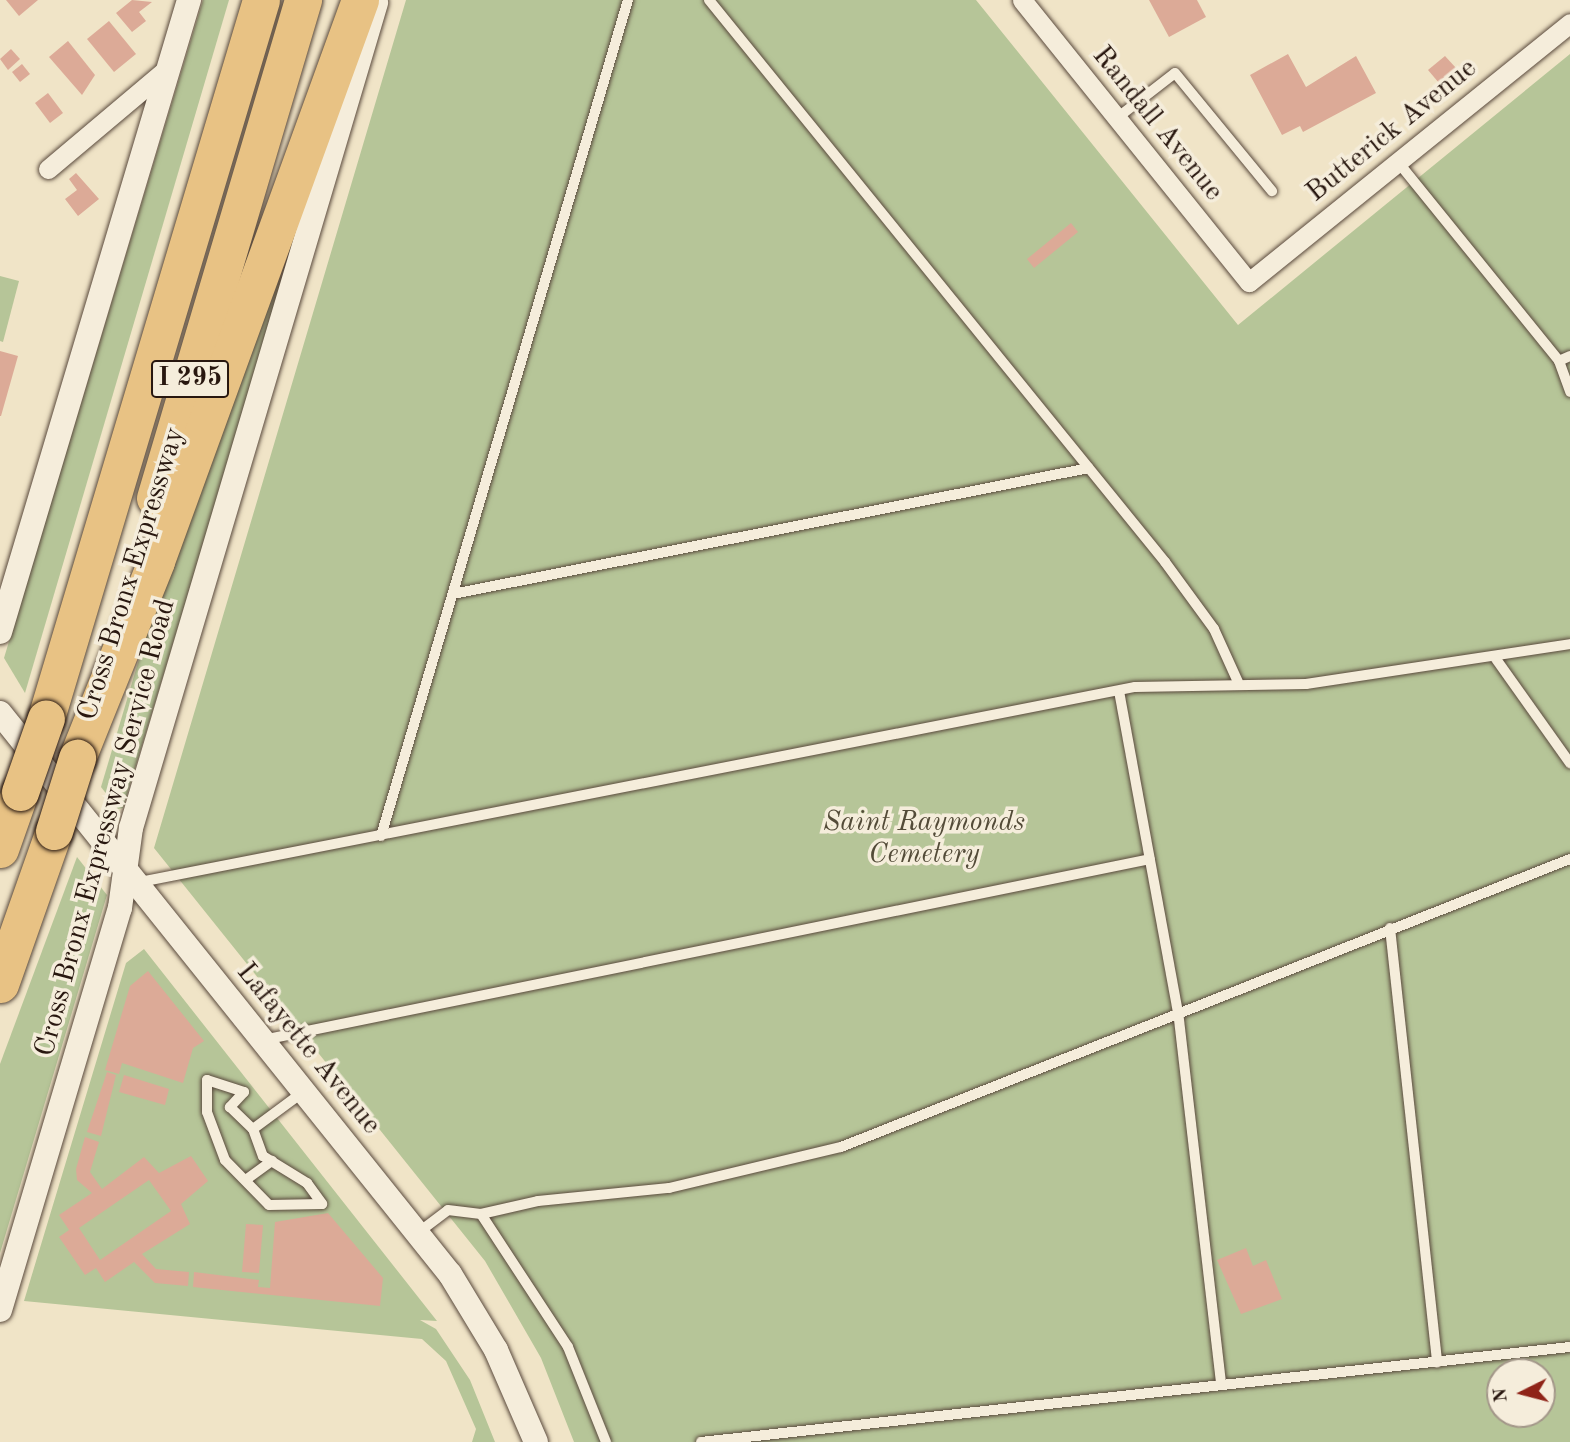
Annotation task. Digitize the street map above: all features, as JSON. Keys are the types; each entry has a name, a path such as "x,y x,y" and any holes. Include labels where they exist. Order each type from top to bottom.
{"highway":[{"path":"228,104 252,0"},
{"name":"Cross Bronx Expressway","path":"0,849 46,718 261,0"},
{"name":"Cross Bronx Expressway","path":"0,984 77,758 303,0"},
{"path":"77,758 156,561 360,0"}],"street":[{"path":"0,632 189,0"},
{"name":"Cross Bronx Expressway Service Road","path":"0,1310 131,876 131,828 377,0"},
{"name":"Randall Avenue","path":"1022,0 1249,282"},
{"name":"Butterick Avenue","path":"1249,282 1570,23"},
{"path":"48,169 168,68"},
{"name":"Lafayette Avenue","path":"0,713 418,1233 480,1321 536,1442"}],"lane":[{"path":"381,836 628,0"},
{"path":"709,0 1089,468 1214,629 1238,682"},
{"path":"1117,118 1175,73 1272,191"},
{"path":"1398,162 1559,361 1570,392"},
{"path":"1559,361 1570,356"},
{"path":"453,594 1089,468"},
{"path":"131,876 381,836 1119,691 1238,682 1306,684 1496,659 1570,644"},
{"path":"1496,659 1570,764"},
{"path":"1119,691 1178,1011 1221,1385"},
{"path":"263,1040 1150,859"},
{"path":"418,1233 447,1210 481,1214 538,1201 669,1188 841,1147 1178,1011 1570,859"},
{"path":"1390,928 1437,1362"},
{"path":"207,1080 244,1092 230,1107 253,1129 263,1156 272,1160 307,1183 322,1204 269,1205 247,1179 225,1160 212,1133 207,1080"},
{"path":"253,1129 304,1092"},
{"path":"247,1179 272,1160"},
{"path":"481,1214 568,1347 606,1442"},
{"path":"701,1442 1570,1347"}],"green space":[{"path":"203,0 229,0 25,693 4,658"},
{"name":"Saint Raymonds Cemetery","path":"406,0 976,0 1238,325 1570,54 1570,1442 574,1442 541,1358 485,1261 154,848"},
{"path":"286,271 123,808 118,809 101,787 175,538 268,290"},
{"path":"0,276 19,281 3,342 0,341"},
{"path":"77,857 107,895 0,1253 0,1064"},
{"path":"144,949 437,1321 420,1320 436,1329 470,1380 495,1442 472,1442 476,1429 446,1361 422,1339 24,1301 126,963"}],"building":[{"path":"6,0 38,0 19,16"},
{"path":"132,0 152,2 139,12 146,21 132,32 116,13"},
{"path":"1149,0 1197,0 1206,17 1169,37"},
{"path":"109,21 136,54 114,72 87,39"},
{"path":"68,41 95,75 82,95 49,57"},
{"path":"11,49 20,59 8,70 0,59"},
{"path":"1288,54 1306,87 1356,56 1376,93 1303,132 1300,126 1282,135 1250,75"},
{"path":"1445,56 1456,68 1439,83 1428,70"},
{"path":"22,64 30,74 20,82 12,72"},
{"path":"48,93 63,113 50,123 35,103"},
{"path":"76,173 99,199 78,216 65,199 77,190 69,179"},
{"path":"1071,223 1078,232 1034,268 1027,259"},
{"path":"0,351 18,356 1,416 0,416"},
{"path":"148,971 204,1041 193,1048 183,1083 122,1063 119,1074 105,1070 130,986"},
{"path":"107,1072 116,1075 101,1136 87,1132"},
{"path":"124,1075 169,1089 165,1105 119,1092"},
{"path":"85,1137 99,1142 90,1172 102,1189 144,1157 159,1173 191,1156 208,1181 181,1204 190,1224 142,1254 156,1269 189,1272 188,1286 155,1283 134,1262 105,1282 96,1268 85,1275 59,1237 69,1230 59,1215 92,1193 77,1180 76,1169","holes":["149,1180 171,1211 100,1260 79,1228"]},
{"path":"328,1213 383,1278 380,1306 193,1287 194,1272 259,1280 258,1287 270,1288 275,1222"},
{"path":"246,1224 263,1225 259,1273 242,1272"},
{"path":"1246,1248 1253,1266 1266,1260 1282,1299 1241,1314 1217,1260"}]}
